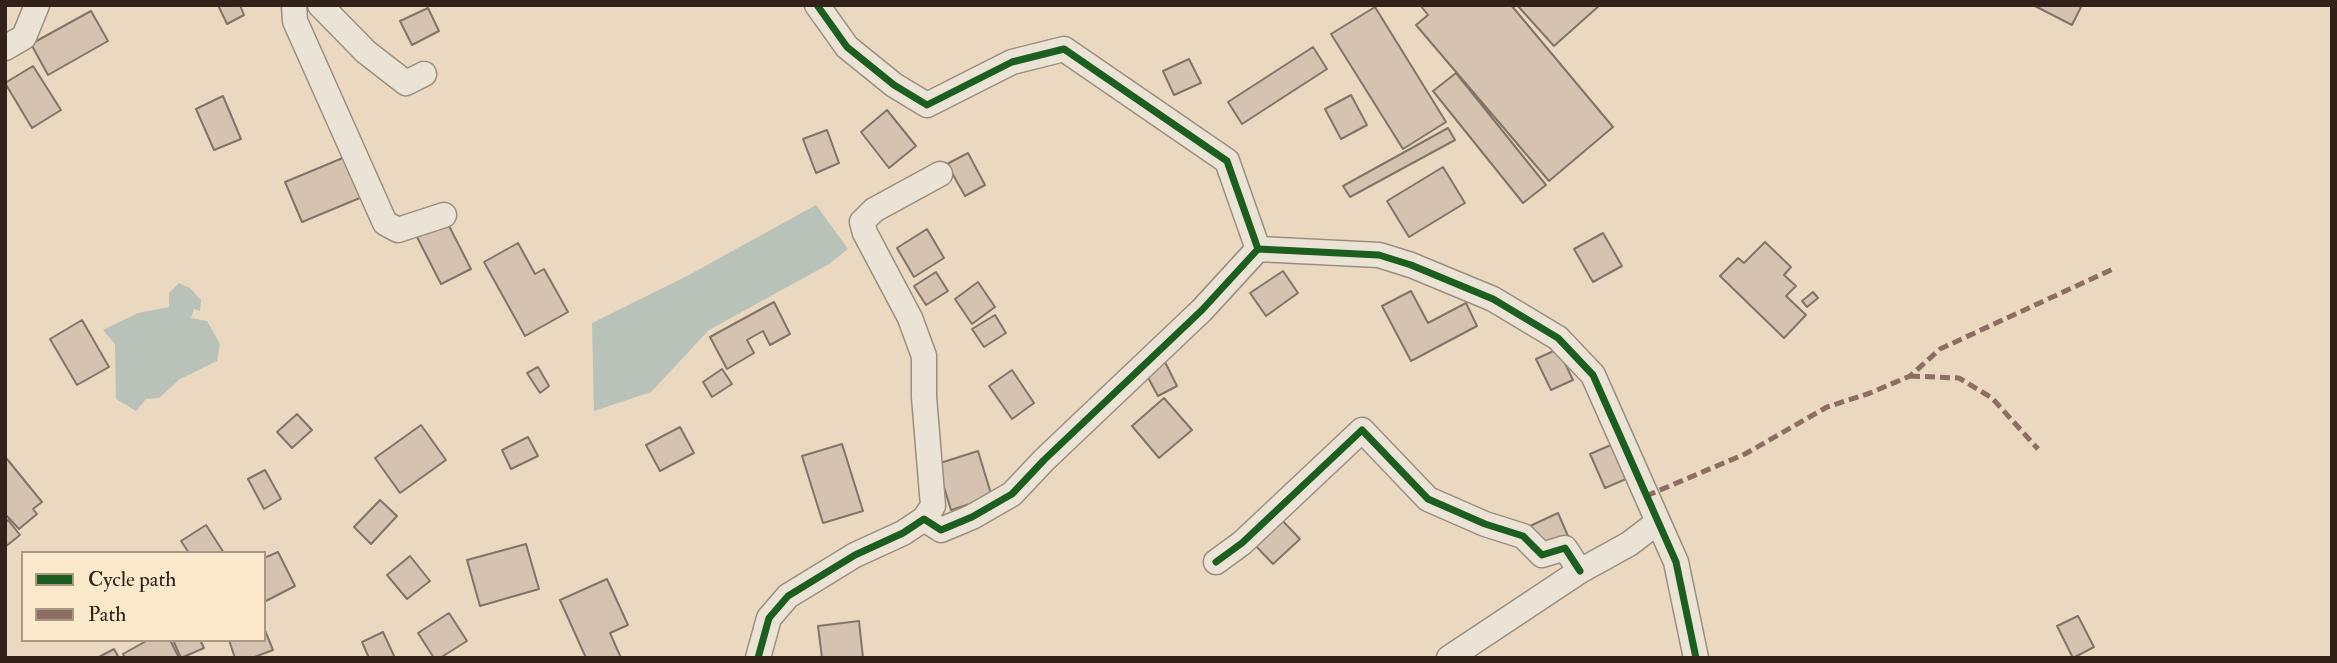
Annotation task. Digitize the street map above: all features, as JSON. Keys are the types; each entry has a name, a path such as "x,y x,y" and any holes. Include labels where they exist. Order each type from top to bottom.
{"street":[{"path":"5,48 24,37 37,5"},
{"path":"294,5 295,21 385,223 398,230 444,215"},
{"path":"320,5 366,52 406,83 424,74"},
{"path":"817,5 847,47 894,85 927,105 1012,62 1064,49 1227,161 1258,249"},
{"path":"758,658 769,618 788,596 855,555 903,533 924,519 933,506 924,397 924,356 910,318 865,233 862,222 874,210 940,174"},
{"path":"924,519 941,530 972,517 1012,494 1044,460 1202,310 1258,249"},
{"path":"1258,249 1379,255 1400,261 1493,299 1558,338 1593,375 1676,562 1696,658"},
{"path":"1216,562 1242,543 1362,430 1428,499 1485,524 1523,536 1542,555 1565,548 1580,571"},
{"path":"1449,658 1580,571 1629,544 1658,522"}],"shaded area":[{"path":"816,205 848,249 829,264 709,330 651,392 594,411 592,323 687,276"},
{"path":"179,283 190,288 201,300 200,311 194,309 191,318 207,321 220,344 217,361 180,379 159,398 146,399 136,411 116,399 115,344 103,330 138,313 169,307 169,293"}],"building":[{"path":"218,5 240,5 244,15 227,24"},
{"path":"1420,5 1511,5 1613,127 1549,181 1416,25 1428,15"},
{"path":"1517,5 1600,5 1554,46"},
{"path":"2033,5 2082,5 2072,25"},
{"path":"1375,7 1446,122 1403,149 1331,34"},
{"path":"428,8 439,31 412,45 400,21"},
{"path":"91,11 108,41 48,75 31,44"},
{"path":"1313,47 1327,69 1242,124 1228,102"},
{"path":"1189,59 1201,83 1174,95 1163,71"},
{"path":"33,66 61,110 32,128 5,83"},
{"path":"1456,73 1546,185 1523,203 1433,91"},
{"path":"1351,95 1367,125 1341,139 1325,109"},
{"path":"223,96 241,139 214,150 196,109"},
{"path":"887,110 916,146 889,168 861,132"},
{"path":"1448,128 1455,140 1350,197 1343,186"},
{"path":"827,130 839,163 816,173 803,139"},
{"path":"968,153 985,185 965,196 947,164"},
{"path":"350,155 367,195 302,222 285,182"},
{"path":"1443,167 1465,203 1409,237 1387,201"},
{"path":"447,222 471,269 441,284 417,237"},
{"path":"927,229 944,258 914,277 897,248"},
{"path":"1603,233 1622,266 1593,282 1574,249"},
{"path":"1765,242 1791,267 1784,275 1796,286 1786,296 1806,315 1784,338 1720,276 1738,258 1744,263"},
{"path":"518,243 535,274 544,269 568,312 525,336 484,262"},
{"path":"1283,271 1298,293 1266,316 1250,293"},
{"path":"936,272 948,291 926,305 914,286"},
{"path":"978,282 995,307 972,324 955,299"},
{"path":"1411,291 1428,323 1466,303 1477,326 1411,361 1382,306"},
{"path":"1813,292 1818,298 1807,307 1802,301"},
{"path":"774,302 790,334 770,345 763,331 747,340 754,353 727,369 710,337"},
{"path":"995,315 1006,333 984,347 972,329"},
{"path":"82,320 109,367 77,385 50,339"},
{"path":"1558,349 1573,380 1551,390 1536,359"},
{"path":"1165,362 1177,386 1158,396 1145,372"},
{"path":"538,367 549,386 540,393 527,373"},
{"path":"722,369 732,384 712,397 703,382"},
{"path":"1012,370 1034,403 1012,419 989,386"},
{"path":"1164,398 1192,430 1159,458 1132,426"},
{"path":"297,414 312,430 292,448 277,432"},
{"path":"421,425 446,460 400,493 375,458"},
{"path":"680,427 694,453 660,471 646,445"},
{"path":"528,437 538,456 511,469 502,450"},
{"path":"842,444 863,511 823,523 802,456"},
{"path":"1611,445 1626,479 1605,488 1590,454"},
{"path":"978,451 992,497 951,510 937,464"},
{"path":"7,459 42,502 33,509 37,514 19,529 5,514"},
{"path":"265,470 281,499 264,509 248,479"},
{"path":"380,500 397,516 371,544 354,527"},
{"path":"1558,513 1568,536 1542,549 1530,526"},
{"path":"1278,516 1300,539 1273,564 1251,541"},
{"path":"8,520 20,535 5,547 5,523"},
{"path":"206,525 223,551 188,551 181,541"},
{"path":"526,544 539,589 480,606 467,560"},
{"path":"278,552 295,586 266,601 266,557"},
{"path":"410,556 430,581 407,599 387,575"},
{"path":"607,579 628,625 610,633 621,658 586,658 560,600"},
{"path":"449,613 467,641 440,658 434,658 418,633"},
{"path":"2078,616 2094,647 2073,658 2057,626"},
{"path":"859,621 863,658 822,658 818,626"},
{"path":"383,632 395,658 369,658 362,642"},
{"path":"266,633 273,650 252,658 235,658 230,642 266,642"},
{"path":"144,642 171,642 179,658 125,658 123,654"},
{"path":"174,642 201,642 204,648 181,658"},
{"path":"114,649 119,658 97,658"}],"marked path":[{"path":"1646,496 1745,454 1827,407 1910,376 1940,349 2113,269"},
{"path":"1910,376 1959,378 1992,398 2038,449"}],"cycle path":[{"path":"817,5 847,47 894,85 927,105 1012,62 1064,49 1227,161 1258,249"},
{"path":"1258,249 1379,255 1411,265 1493,299 1558,338 1593,375 1676,562 1696,658"},
{"path":"758,658 769,618 788,596 855,555 903,533 924,519 941,530 972,517 1012,494 1044,460 1202,310 1258,249"},
{"path":"1216,562 1242,543 1362,430 1428,499 1485,524 1523,536 1542,555 1565,548 1580,571"}]}
